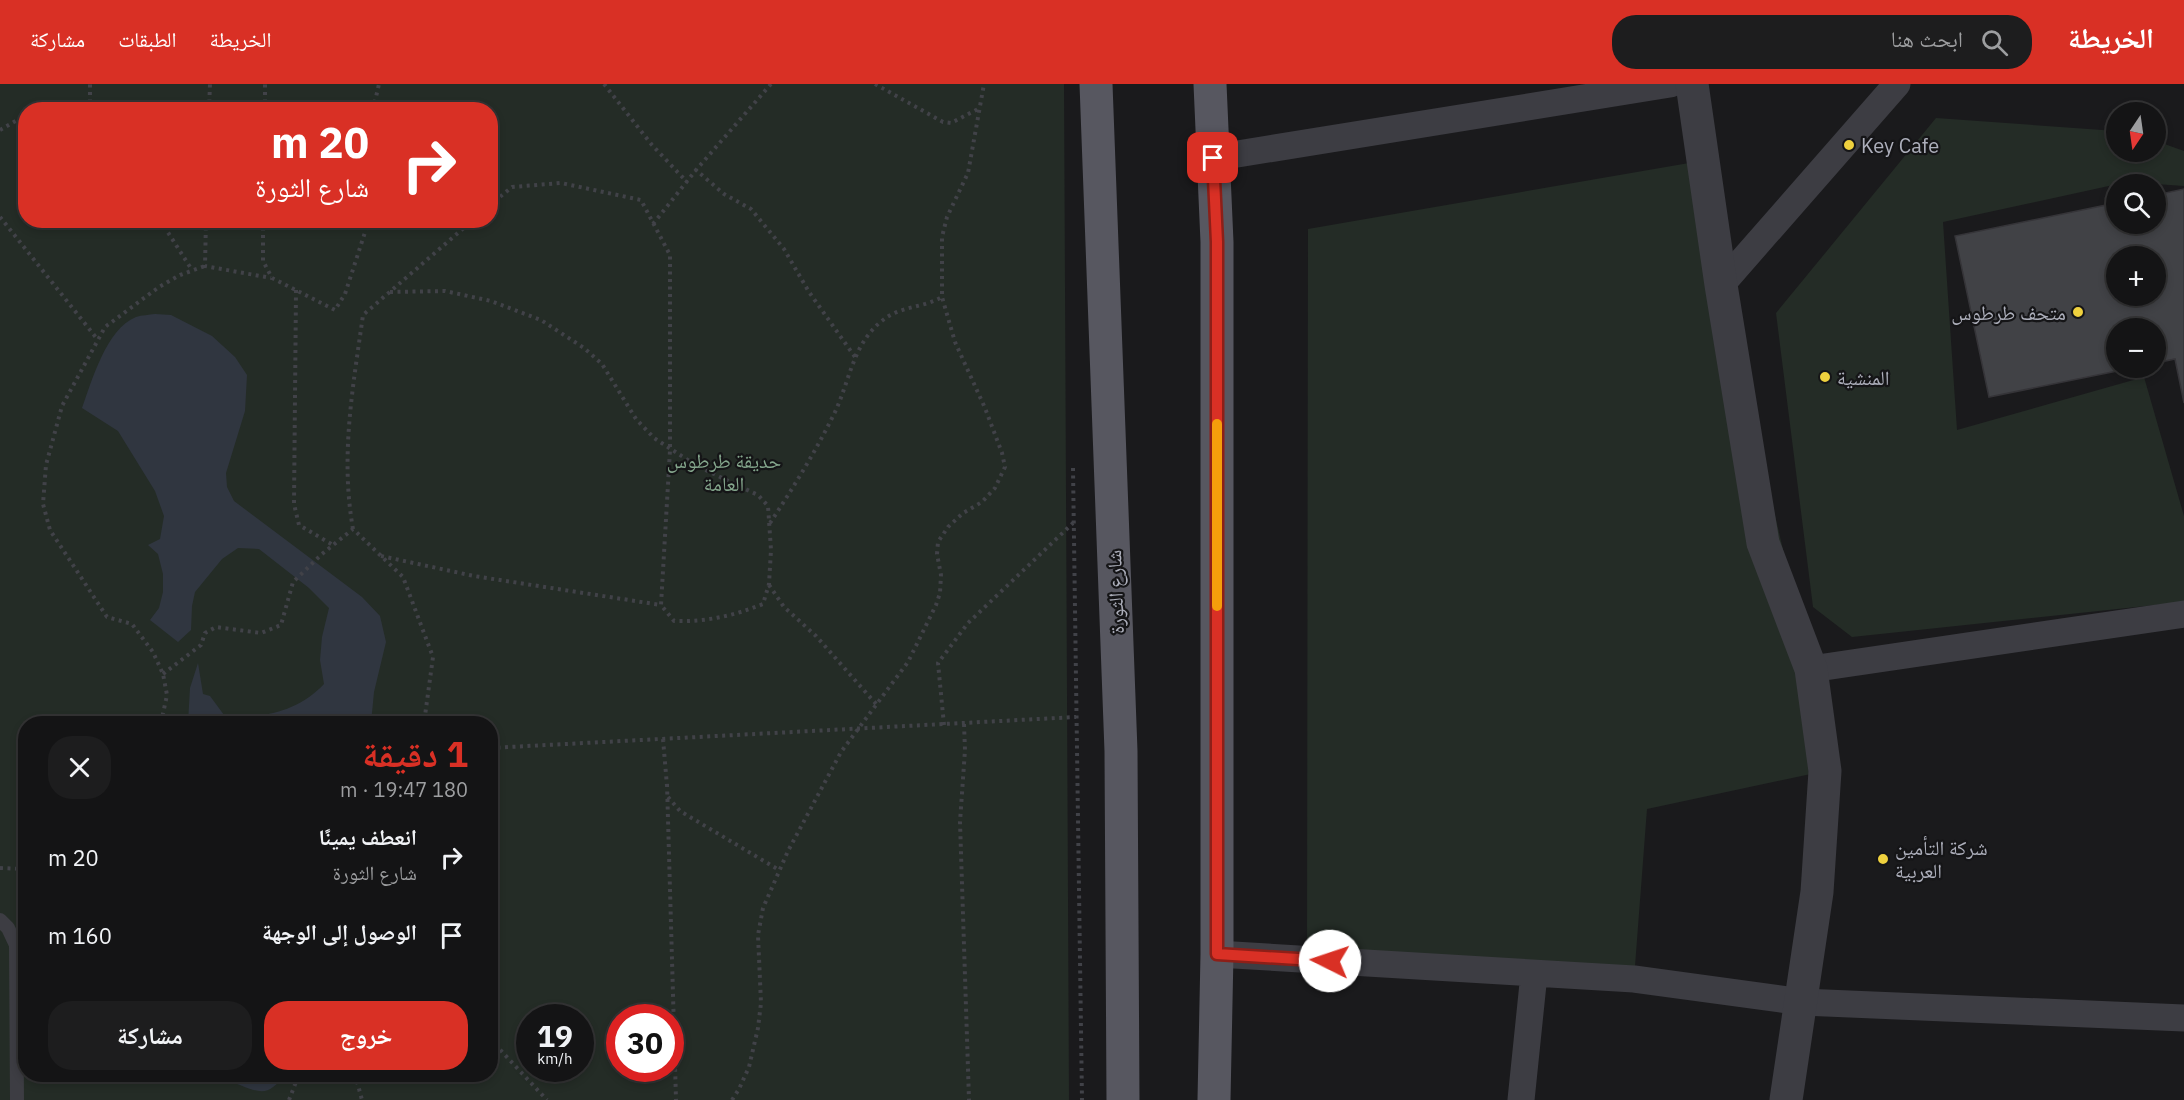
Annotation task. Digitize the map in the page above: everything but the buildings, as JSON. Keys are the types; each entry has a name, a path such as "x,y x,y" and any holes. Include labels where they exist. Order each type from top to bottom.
{"main road":[{"name":"شارع الثورة","path":"1096,84 1121,751 1123,1100"},
{"path":"1210,84 1217,242 1217,954 1214,1100"}],"street":[{"path":"1213,158 1670,84"},
{"path":"1692,84 1721,285 1763,543 1811,669 1825,771 1816,892 1802,1002 1786,1100"},
{"path":"1721,285 1898,84"},
{"path":"1811,669 2184,614"},
{"path":"1217,954 1634,979 1802,1002 2184,1018"},
{"path":"1521,1100 1534,974"}],"lane":[{"path":"0,920 8,928 16,945 17,1100"}],"path":[{"path":"90,84 90,102"},
{"path":"209,102 210,84"},
{"path":"265,84 265,102"},
{"path":"375,102 379,84"},
{"path":"604,84 652,145 687,182"},
{"path":"653,224 696,170 771,84"},
{"path":"875,84 943,122 951,123 980,108"},
{"path":"732,1100 740,1089 749,1067 758,1028 761,1003 758,935 763,908 779,870 841,752 908,662 940,593 938,542 948,527 963,513 982,502 995,488 1005,467 986,408 956,342 942,297 942,237 947,217 968,173 984,84"},
{"path":"0,130 18,120"},
{"path":"696,170 724,194 751,209 784,249 809,292 855,357"},
{"path":"390,292 445,291 491,301 541,320 584,348 602,364 636,419 654,438 670,450 697,466 758,495 768,506 771,550 769,584 763,604 717,619 674,621 662,605 670,450 670,255 641,200 561,183 512,187 498,198"},
{"path":"0,217 98,340"},
{"path":"165,228 193,270"},
{"path":"205,266 206,228"},
{"path":"263,228 263,261 272,278"},
{"path":"162,716 166,695 163,674 153,652 132,624 107,617 50,530 42,504 46,465 62,406 105,327 159,287 193,270 205,266 272,278 335,310 345,294 366,228"},
{"path":"425,716 432,657 403,577 353,529 348,503 347,433 363,315 464,228"},
{"path":"296,290 294,504 298,525 333,545"},
{"path":"770,524 794,487 836,411 855,357 871,330 900,309 942,297"},
{"path":"1073,466 1082,1100"},
{"path":"944,725 938,663 968,623 1074,522"},
{"path":"163,674 201,645 205,633 216,627 261,633 281,625 293,582 353,529"},
{"path":"381,556 474,576 662,605"},
{"path":"769,584 784,607 816,636 877,705"},
{"path":"498,748 1076,717"},
{"path":"964,724 965,750 960,822 969,1100"},
{"path":"663,739 668,797 680,811 779,870"},
{"path":"667,784 676,1100"},
{"path":"0,868 18,867"},
{"path":"498,1048 547,1100"},
{"path":"289,1100 296,1082"},
{"path":"357,1082 362,1100"}],"green space":[{"name":"حديقة طرطوس العامة","path":"0,84 1064,84 1069,1100 0,1100"},
{"path":"1936,118 2106,130 2106,162 2166,162 2166,145 2184,151 2184,186 2166,185 2166,174 2106,174 2106,187 1943,222 1957,430 2144,378 2184,516 2184,602 1852,637 1813,607 1776,313"},
{"path":"1718,158 1721,285 1811,669 1825,771 1647,809 1634,979 1307,960 1308,229"}],"shaded area":[{"path":"155,314 171,315 212,336 235,357 247,375 245,411 226,473 227,487 234,501 362,597 380,616 386,642 374,692 372,716 251,716 278,712 290,707 314,694 324,684 320,660 322,637 329,608 309,588 259,549 238,548 222,559 195,592 191,630 178,642 150,620 159,608 163,592 163,574 158,554 148,545 160,539 164,516 155,491 118,431 82,408 108,344 125,323 136,317"},
{"path":"198,663 203,694 210,696 224,715 238,716 188,716 190,688"},
{"path":"231,1082 279,1082 266,1091"}],"slow traffic":[{"path":"1217,424 1217,606"}],"place":[{"name":"Key Cafe","path":"1849,145"},
{"name":"متحف طرطوس","path":"2078,312"},
{"name":"المنشية","path":"1825,377"},
{"name":"شركة التأمين العربية","path":"1883,859"}],"route":[{"path":"1213,158 1217,242 1217,954 1330,961"}]}
